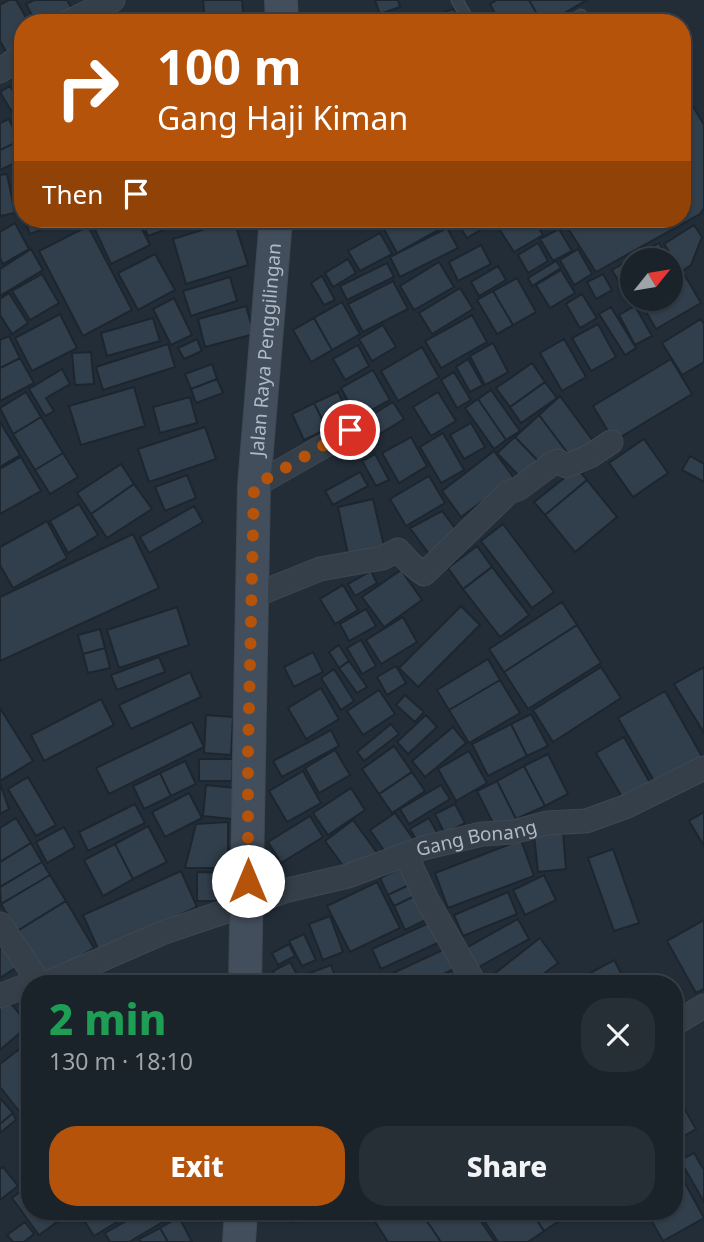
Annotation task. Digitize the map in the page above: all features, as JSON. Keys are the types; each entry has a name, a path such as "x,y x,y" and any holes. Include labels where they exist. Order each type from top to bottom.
{"main road":[{"name":"Jalan Raya Penggilingan","path":"245,975 254,486 275,228"},
{"path":"239,1242 240,1220"}],"street":[{"path":"84,14 113,0"},
{"path":"254,486 350,430"},
{"path":"251,597 320,569 382,558 398,550 411,565 424,574 509,492 519,489 558,461 566,466 590,456 611,442"},
{"name":"Gang Bonang","path":"57,975 162,933 288,890 348,876 423,848 482,834 513,832 547,823 586,821 625,807 704,768"},
{"path":"406,855 427,900 470,975"},
{"path":"0,923 32,975"},
{"name":"Gang Bonang","path":"0,996 21,989"},
{"path":"683,1019 704,1006"}],"building":[{"path":"16,0 24,14 14,14 14,54 9,57 0,41 0,5"},
{"path":"34,0 67,0 75,14 31,14 26,4"},
{"path":"203,0 242,0 243,14 204,14"},
{"path":"375,0 398,0 400,7 380,14"},
{"path":"497,0 529,0 537,14 495,14 490,4"},
{"path":"529,0 587,0 563,14 537,14"},
{"path":"454,9 455,14 437,14"},
{"path":"10,86 14,93 14,116 0,92"},
{"path":"691,103 704,125 704,208 691,219"},
{"path":"9,119 14,130 14,143 0,150 0,123"},
{"path":"14,143 14,163 0,170 0,150"},
{"path":"7,174 14,213 0,216 0,175"},
{"path":"14,224 14,228 18,228 29,249 3,264 0,258 0,232"},
{"path":"694,225 702,237 691,265 683,270 683,248 667,248 664,244"},
{"path":"28,228 46,228 30,234"},
{"path":"89,228 132,310 83,336 39,251"},
{"path":"94,228 142,228 150,245 111,264"},
{"path":"145,228 170,228 148,236"},
{"path":"208,228 236,228 248,265 186,284 173,239"},
{"path":"383,228 441,228 397,253"},
{"path":"447,228 458,248 400,277 390,257"},
{"path":"461,228 483,228 467,238"},
{"path":"499,228 539,228 543,235 514,252"},
{"path":"568,228 675,228 639,248 620,248 620,259 596,272"},
{"path":"559,229 572,251 553,261 540,239"},
{"path":"380,233 392,254 360,271 348,251"},
{"path":"538,243 548,261 528,273 518,255"},
{"path":"481,245 491,264 458,281 449,262"},
{"path":"31,249 43,270 0,296 0,269"},
{"path":"578,249 592,274 574,285 560,260"},
{"path":"155,254 175,290 138,310 118,273"},
{"path":"348,259 356,273 333,287 325,273"},
{"path":"556,261 561,268 532,286 528,278"},
{"path":"439,262 454,287 414,310 400,286"},
{"path":"387,263 394,277 347,300 340,286"},
{"path":"620,265 620,283 612,270"},
{"path":"498,266 506,280 479,296 471,282"},
{"path":"561,270 575,293 550,308 536,285"},
{"path":"42,274 59,303 30,320 12,291"},
{"path":"603,274 612,290 596,299 587,282"},
{"path":"683,275 701,303 656,329 646,312 683,311"},
{"path":"322,276 335,300 324,305 311,283"},
{"path":"230,277 237,301 191,316 183,291"},
{"path":"517,278 536,312 513,325 493,291"},
{"path":"393,281 408,309 363,332 348,304"},
{"path":"460,288 473,309 432,334 419,313"},
{"path":"493,291 513,325 497,334 477,300"},
{"path":"9,293 28,323 12,334 0,315 0,299"},
{"path":"582,294 597,318 580,328 566,304"},
{"path":"174,298 192,335 171,345 153,309"},
{"path":"342,302 360,334 332,350 314,318"},
{"path":"246,306 254,334 205,347 198,319"},
{"path":"611,307 636,348 625,355 599,314"},
{"path":"624,312 638,312 652,336 635,345 619,315"},
{"path":"60,314 77,348 32,371 15,338"},
{"path":"472,315 487,342 441,368 425,341"},
{"path":"153,318 160,341 107,356 101,333"},
{"path":"314,318 332,350 311,362 293,330"},
{"path":"701,319 704,324 704,362 682,375 662,343"},
{"path":"598,324 616,357 591,371 572,338"},
{"path":"383,325 396,347 372,361 359,339"},
{"path":"9,336 20,358 0,368 0,340"},
{"path":"197,339 202,351 184,359 178,348"},
{"path":"564,339 586,377 562,391 540,353"},
{"path":"493,343 508,372 485,385 470,356"},
{"path":"168,344 175,367 103,390 96,367"},
{"path":"358,345 369,366 345,380 333,359"},
{"path":"422,347 439,377 398,401 381,371"},
{"path":"91,352 94,384 75,385 72,353"},
{"path":"20,358 34,383 0,401 0,368"},
{"path":"468,359 483,385 470,392 456,367"},
{"path":"671,359 692,394 614,441 593,406"},
{"path":"532,363 545,382 510,407 496,388"},
{"path":"212,364 217,379 191,389 185,374"},
{"path":"62,369 70,384 46,398 54,411 45,416 29,389"},
{"path":"373,370 390,400 357,418 341,388"},
{"path":"454,372 471,400 457,408 441,380"},
{"path":"217,379 223,393 196,403 191,389"},
{"path":"545,382 557,398 521,423 510,407"},
{"path":"134,387 145,426 81,445 69,406"},
{"path":"491,390 520,431 506,440 478,399"},
{"path":"26,392 41,417 13,434 0,408"},
{"path":"338,392 350,417 327,429 314,403"},
{"path":"438,392 456,421 431,436 413,407"},
{"path":"560,396 596,445 572,459 539,415"},
{"path":"190,397 197,423 160,433 153,407"},
{"path":"478,399 506,440 494,449 465,408"},
{"path":"393,402 404,419 370,440 359,423"},
{"path":"314,403 327,429 304,440 292,414"},
{"path":"539,415 572,459 543,466 515,437"},
{"path":"41,417 63,453 35,470 13,434"},
{"path":"0,422 20,455 0,467"},
{"path":"471,423 485,447 464,459 450,435"},
{"path":"205,427 216,459 149,482 138,449"},
{"path":"443,433 464,470 441,483 420,447"},
{"path":"411,437 427,466 399,483 382,453"},
{"path":"515,437 543,466 524,481 497,453"},
{"path":"644,439 668,473 633,497 609,463"},
{"path":"494,451 514,478 461,517 442,491"},
{"path":"63,453 78,477 50,494 35,470"},
{"path":"375,454 389,480 376,486 362,461"},
{"path":"690,456 704,464 704,482 682,470"},
{"path":"21,457 41,491 0,514 0,469"},
{"path":"121,464 134,484 91,514 77,493"},
{"path":"577,468 587,480 545,515 534,502"},
{"path":"360,472 368,486 333,505 325,491"},
{"path":"187,475 196,498 165,511 155,487"},
{"path":"429,476 445,503 406,526 390,499"},
{"path":"587,480 617,517 575,552 545,515"},
{"path":"134,484 152,509 107,538 91,514"},
{"path":"373,499 384,546 348,554 338,507"},
{"path":"79,504 98,535 68,553 50,521"},
{"path":"194,506 203,522 149,553 140,537"},
{"path":"442,511 461,536 432,558 410,528"},
{"path":"47,521 67,558 13,588 0,565 0,547"},
{"path":"503,524 554,592 532,608 481,541"},
{"path":"133,534 159,588 0,661 0,597"},
{"path":"477,546 492,567 463,589 448,568"},
{"path":"492,567 529,615 500,637 463,589"},
{"path":"401,570 422,600 384,627 362,597"},
{"path":"371,571 377,583 355,596 348,584"},
{"path":"343,585 358,610 335,624 320,599"},
{"path":"562,602 577,625 504,672 489,649"},
{"path":"461,606 480,625 418,687 399,668"},
{"path":"177,607 189,645 119,668 107,630"},
{"path":"366,609 376,626 349,641 340,624"},
{"path":"403,617 417,642 381,664 366,640"},
{"path":"577,625 601,663 528,709 504,672"},
{"path":"100,629 105,648 83,654 78,635"},
{"path":"361,640 376,666 362,674 347,648"},
{"path":"339,645 349,661 339,668 329,652"},
{"path":"105,648 110,668 88,673 83,654"},
{"path":"313,652 323,672 294,687 284,667"},
{"path":"159,657 165,672 117,690 111,675"},
{"path":"488,659 500,680 449,710 437,690"},
{"path":"349,661 367,687 357,693 339,668"},
{"path":"396,666 406,683 387,695 377,677"},
{"path":"601,667 621,698 553,742 533,710"},
{"path":"704,667 704,733 674,684"},
{"path":"334,669 354,701 341,710 321,678"},
{"path":"190,672 201,697 131,729 119,705"},
{"path":"500,680 520,713 469,743 449,710"},
{"path":"321,688 339,719 306,739 288,708"},
{"path":"379,690 395,714 363,735 347,711"},
{"path":"665,691 704,760 657,786 618,718"},
{"path":"405,695 424,712 415,722 396,705"},
{"path":"101,699 114,725 44,761 31,735"},
{"path":"0,708 33,761 0,781"},
{"path":"531,714 548,746 527,756 511,724"},
{"path":"206,715 233,717 231,755 204,753"},
{"path":"426,715 437,727 408,754 397,742"},
{"path":"192,722 204,747 109,794 96,768"},
{"path":"391,724 399,734 364,761 357,752"},
{"path":"511,724 527,756 488,776 472,744"},
{"path":"453,727 466,743 425,777 412,761"},
{"path":"331,730 339,746 282,777 273,761"},
{"path":"624,737 652,786 625,802 596,753"},
{"path":"394,746 412,772 379,794 362,769"},
{"path":"335,750 350,775 319,793 305,768"},
{"path":"469,751 487,783 456,801 438,769"},
{"path":"548,754 568,794 545,806 524,766"},
{"path":"199,759 233,759 232,781 199,781"},
{"path":"185,761 196,784 171,796 160,773"},
{"path":"524,766 545,806 516,819 497,781"},
{"path":"303,771 321,803 287,822 269,791"},
{"path":"412,772 425,791 392,813 379,794"},
{"path":"160,773 171,796 144,809 133,786"},
{"path":"28,777 56,825 36,836 8,789"},
{"path":"497,781 516,819 496,829 477,791"},
{"path":"0,783 9,809 0,814"},
{"path":"206,785 235,788 232,819 203,816"},
{"path":"441,785 450,799 409,824 400,809"},
{"path":"351,788 365,810 328,835 313,813"},
{"path":"189,793 202,818 165,837 152,812"},
{"path":"135,804 145,823 88,851 79,832"},
{"path":"455,804 465,823 445,834 435,814"},
{"path":"704,812 704,846 689,821"},
{"path":"395,813 414,840 389,858 370,830"},
{"path":"310,816 323,837 281,863 268,842"},
{"path":"16,818 31,843 0,862 0,828"},
{"path":"429,818 439,836 420,846 410,829"},
{"path":"353,820 378,854 349,874 325,841"},
{"path":"228,822 228,868 185,868 196,824"},
{"path":"148,826 167,862 133,879 115,844"},
{"path":"64,827 75,847 47,863 36,842"},
{"path":"563,832 566,869 538,872 534,835"},
{"path":"521,840 534,876 448,908 435,873"},
{"path":"31,843 42,862 0,887 0,862"},
{"path":"115,844 133,879 103,896 84,860"},
{"path":"613,849 639,923 614,931 588,858"},
{"path":"42,862 50,875 1,904 0,887"},
{"path":"407,865 415,882 388,895 380,878"},
{"path":"181,871 197,907 99,951 83,915"},
{"path":"197,872 226,873 226,901 197,901"},
{"path":"50,875 66,901 17,931 1,904"},
{"path":"544,875 556,900 525,915 513,890"},
{"path":"377,882 400,928 350,952 327,906"},
{"path":"415,882 421,893 394,906 388,895"},
{"path":"508,892 517,914 463,936 454,915"},
{"path":"421,893 432,917 405,930 394,906"},
{"path":"66,901 94,948 50,975 43,975 17,931"},
{"path":"330,916 343,952 323,960 309,924"},
{"path":"518,919 529,939 477,968 466,948"},
{"path":"704,920 704,989 696,993 667,941"},
{"path":"433,921 442,941 381,969 372,949"},
{"path":"304,934 316,960 302,966 289,941"},
{"path":"540,938 558,963 542,975 493,975"},
{"path":"289,944 295,956 278,965 272,953"},
{"path":"3,945 17,967 0,978 0,946"},
{"path":"447,948 456,968 442,975 393,973"},
{"path":"614,960 622,975 591,975 590,973"},
{"path":"290,962 297,975 275,975 273,971"},
{"path":"331,965 335,975 307,975"},
{"path":"8,1000 21,1015 21,1032 0,1050 0,1006"},
{"path":"21,1048 19,1111 0,1087 0,1064"},
{"path":"0,1098 13,1113 0,1124"},
{"path":"683,1107 696,1129 683,1137"},
{"path":"13,1113 16,1120 0,1133 0,1124"},
{"path":"694,1153 704,1170 704,1202 683,1165 683,1158"},
{"path":"3,1167 18,1186 0,1200 0,1169"},
{"path":"683,1180 704,1218 663,1241 651,1220 683,1220"},
{"path":"21,1191 21,1210 12,1198"},
{"path":"28,1220 60,1220 39,1235"},
{"path":"84,1220 120,1220 94,1236"},
{"path":"128,1220 166,1220 129,1242 110,1242 105,1233"},
{"path":"174,1220 181,1220 192,1242 168,1242 160,1228"},
{"path":"374,1220 426,1220 441,1242 388,1242"},
{"path":"426,1220 480,1220 495,1242 441,1242"},
{"path":"484,1220 537,1220 544,1231 528,1242 498,1242"},
{"path":"537,1220 560,1220 544,1231"},
{"path":"25,1222 34,1234 24,1242 13,1242 7,1235"},
{"path":"160,1228 168,1242 141,1242 139,1239"}],"route":[{"path":"248,881 254,486 350,430"}]}
